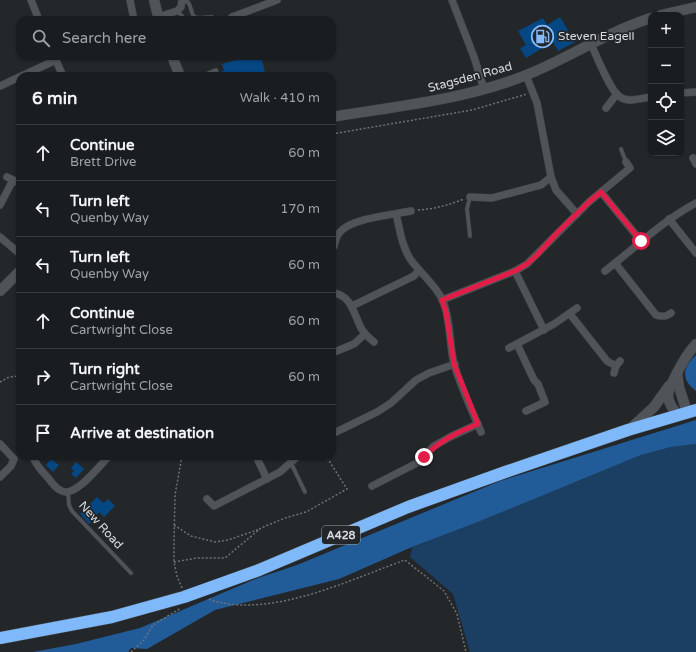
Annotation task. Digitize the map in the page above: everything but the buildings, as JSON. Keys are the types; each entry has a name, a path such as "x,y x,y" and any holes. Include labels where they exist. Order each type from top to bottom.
{"highway":[{"name":"A428","path":"0,638 112,617 189,595 259,570 408,507 628,430 687,412"}],"street":[{"path":"31,0 37,16"},
{"path":"130,0 133,16"},
{"path":"154,0 158,16"},
{"path":"235,16 277,0"},
{"path":"452,0 474,57 484,89"},
{"path":"166,16 177,11 181,7 182,1"},
{"path":"674,12 696,7"},
{"name":"Stagsden Road","path":"336,116 434,101 484,89 526,75 634,24 648,19"},
{"path":"591,44 620,98 627,100 648,97"},
{"path":"28,72 51,60"},
{"path":"56,60 61,72"},
{"path":"174,60 178,72"},
{"path":"526,75 541,121 551,177 556,190 577,214"},
{"path":"0,86 16,78"},
{"path":"684,93 696,92"},
{"path":"606,108 617,94"},
{"path":"442,300 515,271 527,264 577,214 630,168 626,162"},
{"path":"470,197 492,198 541,185 551,177"},
{"path":"0,205 13,180"},
{"path":"601,192 641,241"},
{"path":"605,271 670,219 696,203"},
{"path":"336,234 346,226 356,222 411,211"},
{"path":"396,214 406,252 436,289 442,300 446,312 454,364 481,432"},
{"path":"670,219 696,253"},
{"path":"0,237 16,251"},
{"path":"615,264 656,315 662,317 671,313"},
{"path":"352,306 414,276 420,270"},
{"path":"515,271 544,330"},
{"path":"0,292 16,275"},
{"path":"336,293 344,297 352,306 361,329 374,342"},
{"path":"510,348 544,330 577,308"},
{"path":"570,314 607,361 618,363 614,373"},
{"path":"336,351 354,344 365,334"},
{"path":"517,344 534,380 538,384 545,402 526,411"},
{"path":"628,430 654,407 677,373 687,353 696,344"},
{"path":"336,432 378,412 416,380 429,373 454,364"},
{"path":"677,373 679,387 687,412"},
{"path":"669,385 669,403 687,412"},
{"path":"372,486 417,463 434,446 450,436 478,424"},
{"path":"0,444 14,460 12,466 0,477"},
{"path":"34,460 55,486 62,492 68,492"},
{"name":"New Road","path":"68,492 78,488 105,460"},
{"path":"258,460 267,480"},
{"path":"207,499 214,506 267,480 280,472 294,460"}],"lane":[{"path":"182,1 188,2 193,16"},
{"path":"177,11 182,16"},
{"path":"620,149 626,162"},
{"path":"470,197 467,209 470,236"},
{"path":"291,463 305,492"},
{"name":"New Road","path":"68,492 68,505 72,511 131,573"}],"path":[{"path":"336,133 472,110 533,93"},
{"path":"411,211 434,209 451,205 470,197"},
{"path":"0,382 9,377 16,376"},
{"path":"181,460 175,495 174,562 177,576 182,588 189,595 214,602 246,606 303,597 405,560 444,592 457,614 466,652"},
{"path":"174,525 191,536 214,542 228,540 285,518 306,512 347,489 329,460"},
{"path":"174,562 197,558 225,558 261,528"},
{"path":"132,652 143,641 153,625 182,608 189,595"}],"shaded area":[{"path":"696,355 696,391 687,382 685,373 688,364"},
{"path":"696,420 696,444 671,447 641,455 478,522 412,547 339,579 215,610 147,649 131,648 128,652 33,652 76,644 140,628 258,578 297,565 500,481"},
{"path":"696,444 696,652 470,652 453,594 410,557 412,547 478,522 641,455 671,447"}],"place":[{"name":"Steven Eagell","path":"542,36"}],"route":[{"path":"424,457 434,446 450,436 478,424 454,364 446,312 442,300 515,271 527,264 558,232 601,192 641,241"}]}
